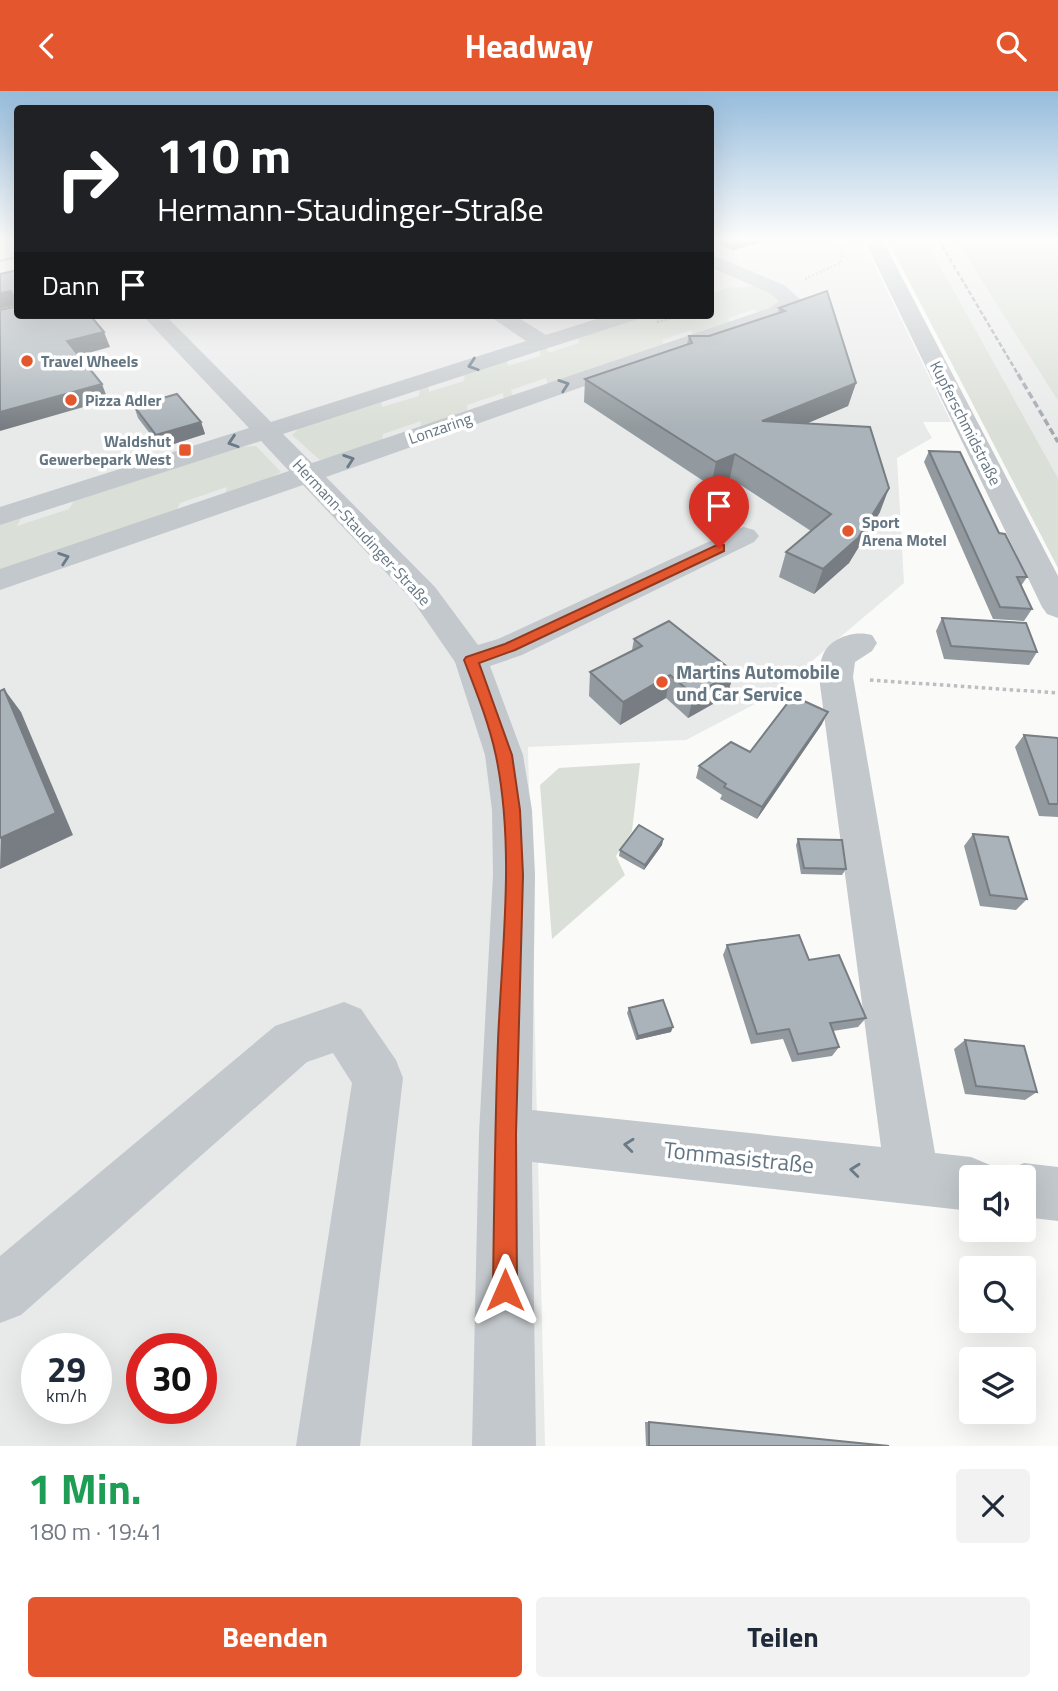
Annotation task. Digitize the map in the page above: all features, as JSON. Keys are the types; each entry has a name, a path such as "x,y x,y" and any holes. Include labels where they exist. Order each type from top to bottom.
{"street":[{"name":"Lonzaring","path":"0,580 759,318 788,306 787,302"},
{"name":"Kupferschmidstraße","path":"905,302 1058,607"},
{"name":"Hermann-Staudinger-Straße","path":"157,319 424,594 471,660"},
{"path":"505,319 544,343"},
{"path":"0,516 619,319"},
{"path":"504,1446 505,1134 514,875 512,810 504,755 471,660 607,616 744,536"},
{"path":"848,660 912,1177"},
{"path":"0,1294 292,1043 344,1026 378,1078 328,1446"},
{"name":"Tommasistraße","path":"505,1134 586,1140 959,1183"},
{"path":"1036,1191 1058,1194"}],"path":[{"path":"848,660 1058,693"}],"shaded area":[{"path":"0,302 14,302 14,319 714,319 714,302 893,302 951,422 923,422 932,438 897,458 904,583 772,695 686,740 528,747 545,1446 0,1446"},
{"path":"714,302 780,302 780,306 757,315 755,309 728,318 731,325 694,338 691,330 662,340 665,347 548,388 546,378 511,390 513,399 504,402 503,393 467,405 468,414 420,432 421,421 383,434 381,445 320,460 292,435 301,426 381,399 382,407 419,396 420,386 428,384 429,392 464,381 465,372 506,359 508,366 540,356 540,348 546,346 548,353 579,343 578,335 629,319 714,319"},
{"path":"920,302 960,302 1058,478 1058,568"},
{"path":"960,302 995,302 1058,401 1058,478"},
{"path":"995,302 1058,302 1058,401"},
{"path":"256,446 281,472 223,500 227,487 180,503 173,517 0,576 0,520 24,513 17,526 69,509 77,496 237,447"},
{"path":"640,763 632,831 616,856 625,875 552,939 540,785 559,768"}],"building":[{"path":"795,302 831,302 856,383 762,421 870,427 889,488 858,538 823,569 786,552 831,514 735,454 716,462 585,379 692,343 689,336 709,336 785,311 779,308"},
{"path":"14,307 14,319 93,319 104,332 67,341 102,384 0,412 0,310"},
{"path":"177,394 201,422 156,435 134,406"},
{"path":"929,451 960,452 999,533 1005,534 1027,577 1017,577 1032,609 1000,607"},
{"path":"942,618 1026,623 1037,652 951,646"},
{"path":"669,621 734,672 694,695 670,675 623,702 590,672 642,646 634,639"},
{"path":"4,689 56,813 0,838 0,691"},
{"path":"793,696 828,712 762,807 724,787 726,784 699,766 731,742 750,752"},
{"path":"1024,735 1058,738 1058,804 1049,804"},
{"path":"639,825 663,839 645,865 620,850"},
{"path":"973,834 1008,837 1027,899 990,895"},
{"path":"798,839 842,840 846,869 804,868"},
{"path":"799,935 809,960 839,955 866,1018 830,1023 839,1047 798,1054 789,1029 757,1034 727,945"},
{"path":"663,1000 673,1027 638,1036 629,1008"},
{"path":"965,1040 1024,1046 1037,1092 976,1086"},
{"path":"649,1422 889,1446 649,1446"}],"railway":[{"path":"975,302 1019,376"},
{"path":"1018,374 1058,442"}],"place":[{"name":"Travel Wheels","path":"27,361"},
{"name":"Pizza Adler","path":"71,400"},
{"name":"Waldshut Gewerbepark West","path":"185,450"},
{"name":"Sport Arena Motel","path":"848,531"},
{"name":"Martins Automobile und Car Service","path":"662,682"}],"route":[{"path":"505,1290 505,1134 514,875 512,810 504,755 471,660 510,647 719,548"}]}
